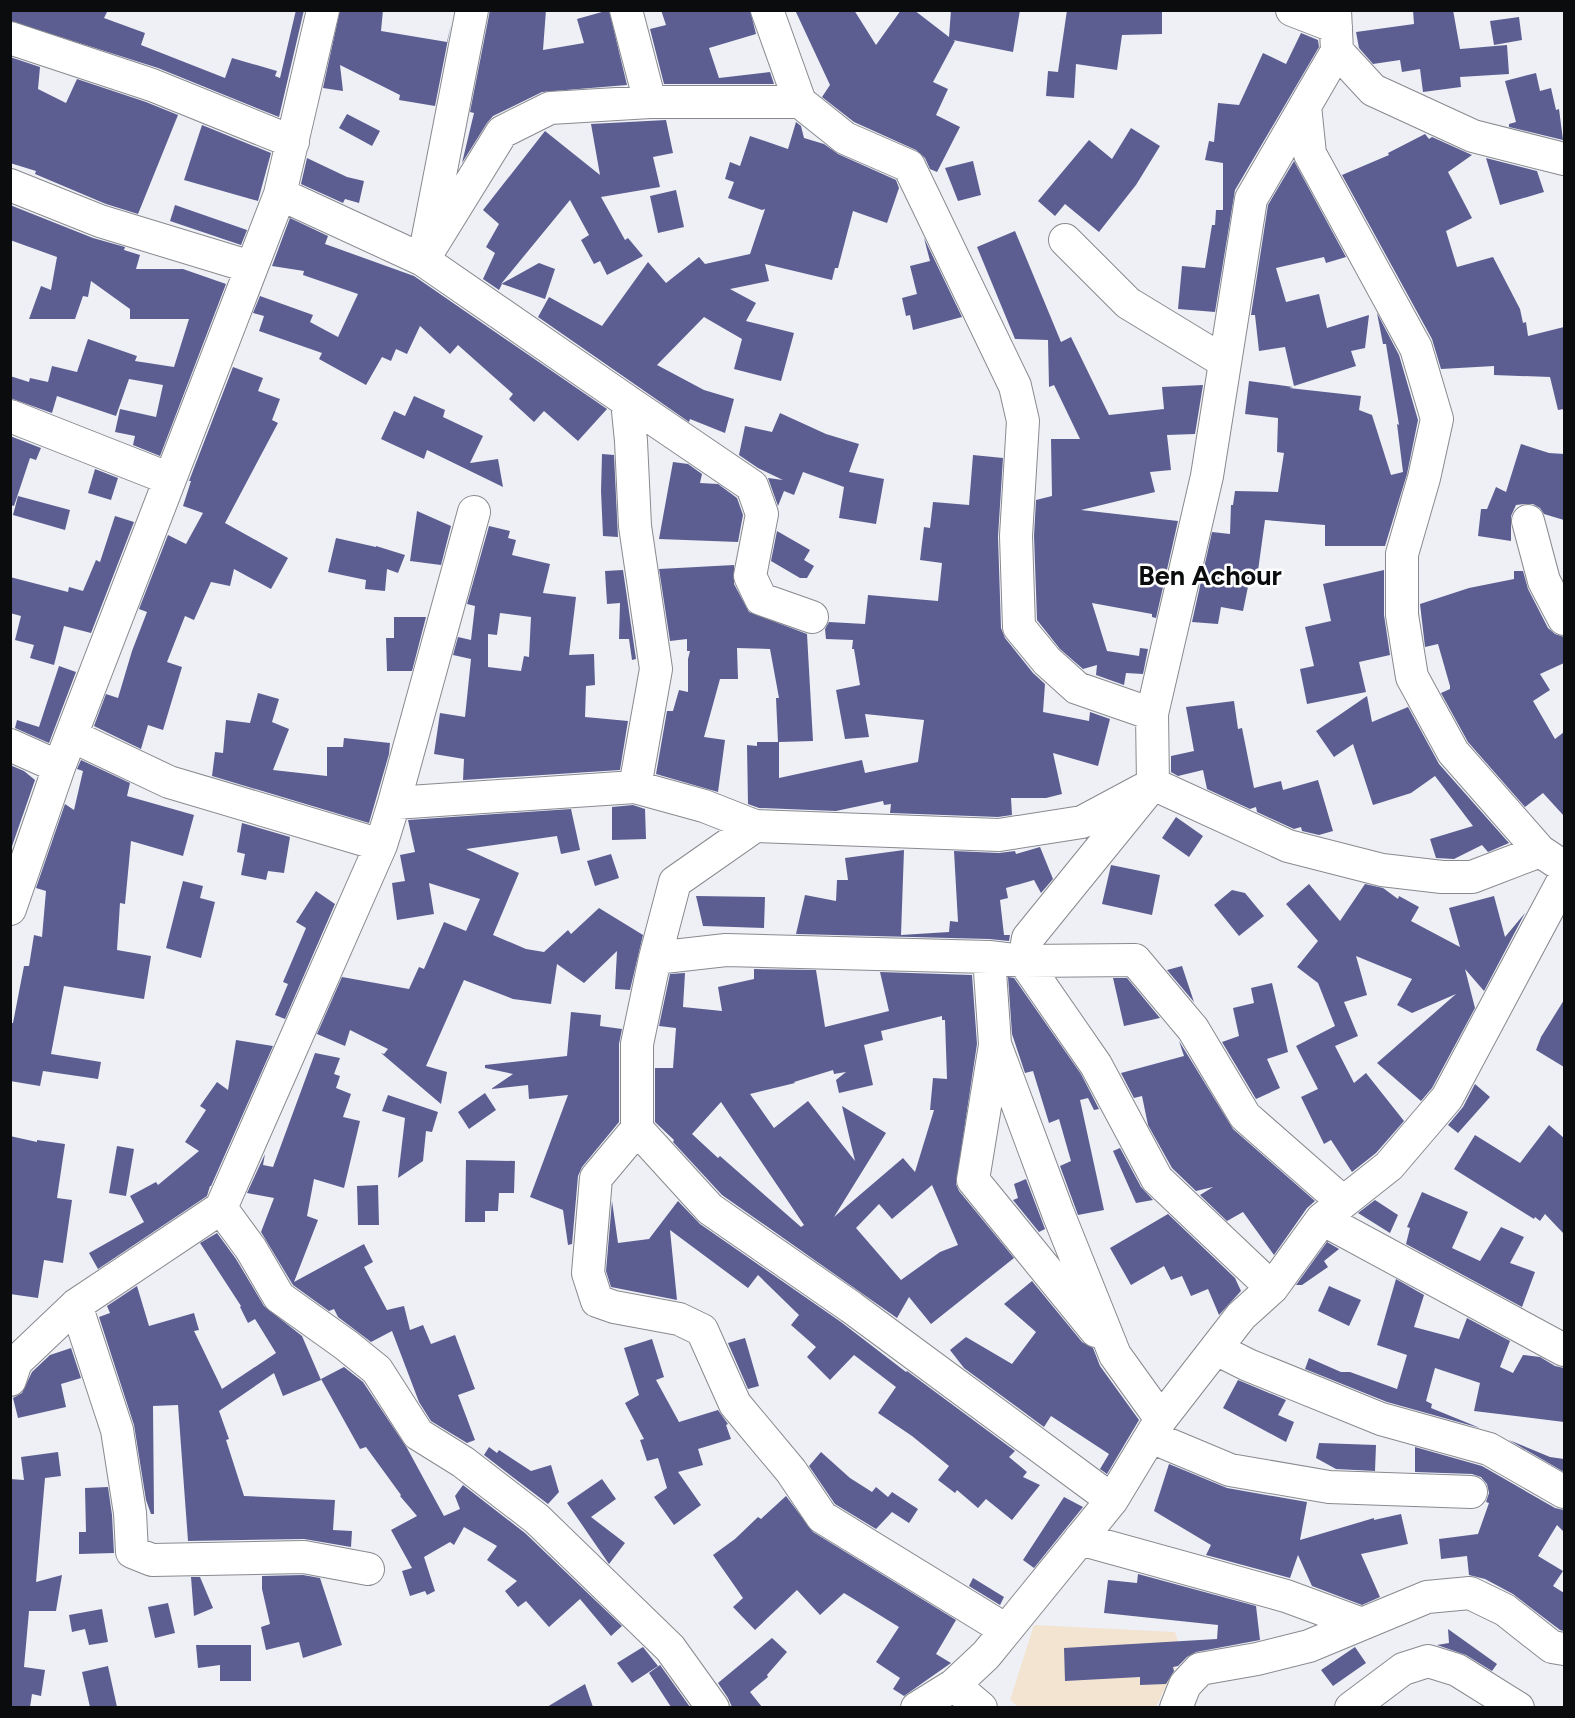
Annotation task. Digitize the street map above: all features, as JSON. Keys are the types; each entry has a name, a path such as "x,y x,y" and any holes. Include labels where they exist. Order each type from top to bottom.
{"street":[{"path":"10,909 59,767 280,194 323,10"},
{"path":"423,260 472,10"},
{"path":"626,10 650,102"},
{"path":"768,10 800,102 844,138 909,165 1015,386 1023,421 1016,536 1019,627 1047,661 1077,688 1152,714"},
{"path":"1292,10 1336,29 1373,90 1473,136 1564,159"},
{"path":"1272,1288 1157,1179 1096,1065 1024,962 1028,938 1153,784 1152,714 1207,476 1251,199 1305,106 1336,29"},
{"path":"10,38 153,85 293,142"},
{"path":"423,260 502,132 550,108 650,102 800,102"},
{"path":"1305,106 1310,154 1416,348 1437,419 1424,478 1402,554 1402,615 1412,677 1453,752 1552,859"},
{"path":"10,185 100,221 251,267"},
{"path":"280,194 423,260 752,486 762,514 750,576 761,598 812,617"},
{"path":"1065,240 1128,303 1225,362"},
{"path":"627,401 635,526 656,669 635,787"},
{"path":"10,416 170,479"},
{"path":"10,1380 16,1362 76,1305 221,1208 381,845 474,512"},
{"path":"1528,521 1544,581 1564,619"},
{"path":"72,736 169,783 381,845"},
{"path":"10,745 59,767"},
{"path":"1153,784 1288,846 1382,870 1442,877 1472,877 1552,859"},
{"path":"394,803 635,787 704,806 755,826 999,835 1082,822 1153,784"},
{"path":"755,826 675,882 655,958 637,1044 637,1129 596,1178 588,1273 597,1300 614,1308 679,1319 702,1330 735,1404 791,1471 822,1517 1006,1630"},
{"path":"917,1707 954,1685 986,1655 1112,1500 1156,1428 1241,1316 1272,1288 1332,1211 1389,1166 1447,1098 1564,879"},
{"path":"655,958 726,950 989,957 1024,962 1135,960 1193,1029 1245,1116 1332,1211 1564,1350"},
{"path":"989,957 995,1044 973,1180 1115,1355"},
{"path":"995,1044 1058,1213 1115,1355 1156,1428 1230,1470 1329,1486 1471,1492"},
{"path":"637,1129 710,1209 851,1307 1112,1500"},
{"path":"221,1208 251,1249 279,1297 377,1370 418,1434 463,1462 537,1519 670,1648 713,1707"},
{"path":"76,1305 117,1430 130,1513 132,1552 152,1560 304,1557 368,1569"},
{"path":"1216,1349 1248,1365 1381,1419 1489,1449 1564,1492"},
{"path":"1080,1539 1286,1596 1362,1624"},
{"path":"1176,1707 1185,1685 1200,1669 1257,1659 1309,1646 1427,1597 1470,1593 1504,1610 1552,1647 1564,1649"},
{"path":"1257,1659 1291,1634 1298,1621 1297,1611 1286,1596"},
{"path":"1351,1707 1403,1669 1428,1662 1457,1670 1518,1707"},
{"path":"954,1685 981,1707"}],"shaded area":[{"path":"1034,1625 1175,1632 1182,1654 1156,1707 1020,1708 1010,1700"}],"building":[{"path":"10,10 108,10 104,18 145,33 141,45 225,78 232,58 277,71 275,76 280,78 296,10 304,10 279,117 158,68 10,21"},
{"path":"340,10 383,10 381,31 447,42 451,24 435,106 399,100 400,95 340,65 343,91 323,88"},
{"path":"490,10 546,10 543,50 584,43 577,19 609,10 627,85 542,92 493,116 462,163 474,113 470,112"},
{"path":"661,10 750,10 756,34 709,48 719,78 770,72 774,84 664,84 650,29 666,25"},
{"path":"795,10 854,10 876,45 901,10 914,10 949,37 951,10 1020,10 1013,52 953,40 955,41 933,82 948,89 936,115 960,127 937,172 930,169 925,158 916,150 854,122 822,97 830,85"},
{"path":"1067,10 1162,10 1162,34 1122,35 1117,70 1076,64 1074,98 1046,96 1048,71 1058,72"},
{"path":"1413,10 1453,10 1460,49 1507,45 1509,74 1460,77 1461,87 1423,92 1420,69 1402,72 1400,60 1373,64 1359,48 1356,32 1414,24"},
{"path":"1519,17 1522,40 1494,45 1490,21"},
{"path":"1301,33 1318,40 1319,47 1235,190 1215,312 1178,309 1182,266 1205,268 1212,225 1215,225 1216,210 1223,210 1223,163 1205,160 1209,141 1214,142 1218,103 1239,105 1263,53 1286,64"},
{"path":"10,57 40,67 38,89 66,103 77,79 178,115 138,214 106,204 35,174 36,171 10,163"},
{"path":"1536,73 1540,91 1551,88 1556,110 1559,109 1563,140 1509,127 1509,124 1516,122 1505,81"},
{"path":"347,114 380,131 372,146 339,128"},
{"path":"666,120 673,153 653,157 660,187 601,197 625,240 628,238 643,256 607,275 600,261 594,264 581,240 589,235 570,200 501,284 539,263 555,269 545,299 502,284 499,290 483,279 495,253 486,247 499,224 483,210 545,131 600,175 591,124"},
{"path":"796,122 801,126 804,138 824,144 838,154 896,180 899,188 887,223 853,211 838,268 835,268 832,280 765,264 769,281 730,289 756,303 746,321 794,333 781,381 734,369 742,339 704,317 657,365 704,390 734,399 725,433 690,419 689,422 538,317 549,297 602,326 648,262 666,283 699,257 705,264 750,254 765,209 762,210 728,198 734,182 725,179 730,162 740,166 750,136 788,149"},
{"path":"202,125 271,153 258,201 184,180"},
{"path":"1131,128 1160,146 1136,185 1099,232 1065,204 1055,216 1038,201 1089,140 1112,159"},
{"path":"1425,134 1429,139 1432,137 1472,155 1448,172 1472,218 1446,231 1457,267 1493,257 1520,309 1523,323 1526,322 1528,336 1564,327 1564,409 1558,410 1550,377 1494,375 1494,366 1441,369 1432,339 1342,175 1389,155 1388,153"},
{"path":"307,158 347,177 364,181 359,203 345,199 343,203 301,184"},
{"path":"1486,158 1537,171 1544,192 1500,205"},
{"path":"973,161 981,195 958,201 945,168"},
{"path":"1294,161 1346,257 1326,263 1324,257 1276,268 1286,302 1319,294 1327,328 1369,315 1365,348 1351,351 1356,366 1294,386 1285,347 1259,351 1255,315 1251,315 1268,205"},
{"path":"676,190 684,227 658,233 650,196"},
{"path":"10,205 93,238 125,247 124,250 140,255 136,269 183,269 226,284 160,456 133,445 135,436 115,432 120,409 156,417 163,385 129,379 116,416 57,396 52,413 10,398 10,376 29,382 30,378 48,382 52,366 77,372 88,339 137,356 135,361 174,367 189,319 130,319 130,309 91,281 88,297 83,296 75,319 29,319 41,286 51,290 57,257 10,240"},
{"path":"175,205 247,230 241,245 170,221"},
{"path":"290,218 328,236 325,244 414,276 607,409 578,441 544,411 534,422 509,399 513,394 458,345 450,354 420,326 407,354 396,349 391,361 382,357 366,385 319,359 322,353 259,331 264,316 253,313 260,296 313,315 310,322 338,337 358,294 303,275 304,271 272,266"},
{"path":"1015,231 1061,342 1071,337 1109,415 1164,409 1162,387 1203,385 1195,434 1167,435 1171,470 1150,472 1155,492 1081,510 1178,521 1156,618 1152,617 1152,614 1092,603 1107,651 1139,656 1140,648 1148,649 1143,674 1126,673 1124,685 1096,675 1097,665 1083,669 1060,649 1037,620 1034,536 1036,500 1052,496 1051,439 1080,439 1054,385 1049,387 1048,340 1015,339 977,247"},
{"path":"924,238 962,317 913,330 910,315 906,316 902,298 917,294 910,266 930,261"},
{"path":"1377,313 1399,355 1418,420 1407,474 1385,546 1325,546 1325,525 1265,520 1257,578 1250,577 1243,611 1221,607 1218,624 1192,622 1212,532 1230,534 1231,505 1233,505 1235,491 1278,492 1284,453 1277,452 1278,418 1245,414 1249,381 1361,396 1359,410 1372,415 1391,475 1403,472 1397,424 1399,425 1386,344 1383,344"},
{"path":"233,367 263,378 258,391 280,399 272,420 278,423 225,523 288,558 271,589 234,569 230,586 211,582 194,620 185,616 167,662 182,667 163,730 148,725 141,749 94,726 106,694 118,698 147,612 139,609 168,535 186,544 203,513 183,506 191,481 189,481"},
{"path":"414,396 445,410 443,417 483,436 470,463 498,459 503,487 427,450 424,459 381,439 394,411 405,416"},
{"path":"780,413 826,434 859,444 849,472 884,479 876,524 839,518 844,487 803,472 794,495 784,491 778,506 768,478 783,480 758,468 739,455 745,426 772,432"},
{"path":"10,436 41,448 36,460 30,458 14,506 10,505"},
{"path":"1521,444 1549,453 1564,454 1564,520 1544,514 1533,504 1516,505 1511,516 1511,541 1478,536 1481,509 1487,509 1496,487 1506,492"},
{"path":"602,454 614,455 618,537 603,536"},
{"path":"973,455 1003,458 998,537 1001,628 1005,638 1033,673 1045,684 1043,712 1089,721 1090,712 1110,719 1098,766 1053,753 1062,794 1046,798 1011,798 1012,815 998,817 890,813 891,804 884,805 883,801 836,811 759,808 748,804 747,745 757,746 757,742 778,742 776,698 779,698 770,649 737,648 738,679 720,679 704,737 725,740 718,792 656,774 667,711 673,711 679,690 688,692 690,651 687,651 687,639 670,641 659,569 734,565 734,584 749,612 807,634 813,741 779,742 779,778 862,760 865,773 918,762 924,720 865,714 869,737 845,739 836,690 860,685 854,649 852,649 853,640 826,639 825,629 829,622 865,624 868,595 938,601 942,563 920,560 924,527 930,528 933,502 969,505"},
{"path":"673,462 688,464 702,474 700,483 718,484 737,498 743,515 738,542 659,539"},
{"path":"95,469 118,478 111,500 88,493"},
{"path":"18,496 70,510 65,530 13,515"},
{"path":"417,511 451,526 441,565 410,561"},
{"path":"115,516 134,522 91,633 64,626 54,665 30,658 34,645 15,640 21,616 10,613 10,577 68,592 69,587 83,591 96,560 100,562"},
{"path":"489,526 510,531 508,538 516,540 512,555 550,564 543,593 576,597 569,655 594,654 595,685 586,686 585,717 628,721 620,770 463,780 464,759 434,754 440,713 465,717 471,659 453,655 458,637 471,640 475,606 467,604","holes":["500,613 531,617 529,657 524,656 521,671 488,667 488,634 497,635"]},
{"path":"777,531 810,550 804,560 814,566 807,578 800,578 771,561"},
{"path":"336,538 376,546 405,555 398,573 387,569 385,591 365,589 366,580 328,572"},
{"path":"623,570 636,659 632,660 629,639 619,639 620,603 607,604 605,571"},
{"path":"1384,570 1384,615 1390,655 1359,662 1366,692 1307,704 1300,669 1314,666 1305,627 1331,621 1323,584"},
{"path":"1514,571 1523,571 1528,589 1548,628 1564,637 1564,663 1540,674 1550,690 1533,701 1555,739 1564,732 1564,816 1543,793 1525,807 1468,742 1441,693 1450,689 1450,686 1438,644 1425,647 1420,604 1469,588 1514,579"},
{"path":"394,617 426,617 412,671 387,671 386,638 394,638"},
{"path":"59,666 76,672 49,743 15,728 17,720 39,727"},
{"path":"258,693 279,699 272,722 289,729 273,770 327,776 327,747 343,747 344,738 390,743 389,754 369,823 212,776 215,752 223,753 226,720 250,723"},
{"path":"1367,696 1372,722 1408,707 1439,764 1509,843 1488,852 1482,845 1454,859 1436,858 1430,839 1473,826 1435,776 1411,793 1373,805 1353,744 1334,757 1316,731"},
{"path":"1234,701 1238,729 1242,728 1254,788 1281,781 1283,790 1318,780 1333,831 1319,835 1302,831 1301,827 1294,829 1257,812 1256,807 1250,809 1207,789 1203,770 1178,776 1171,772 1171,756 1194,751 1186,707"},
{"path":"81,760 130,783 127,796 194,815 183,856 131,841 125,904 120,903 117,950 151,956 144,999 64,986 51,1054 101,1062 98,1079 43,1071 40,1086 10,1081 10,1023 13,1023 24,966 29,966 34,935 42,937 46,891 36,888 65,804 74,810 83,771 77,769"},
{"path":"10,765 24,771 35,780 10,852"},
{"path":"633,805 645,809 646,839 612,840 612,807"},
{"path":"571,809 580,850 561,854 557,836 466,849 519,873 493,935 526,949 544,952 568,930 571,934 599,908 643,935 630,990 615,989 617,951 584,983 557,964 551,1004 513,999 464,980 426,1066 447,1072 441,1104 381,1053 384,1054 388,1049 350,1030 345,1046 317,1034 342,977 409,989 419,967 424,969 444,922 466,931 480,899 429,883 434,914 397,920 392,883 405,881 400,855 415,852 408,820"},
{"path":"1176,817 1203,836 1189,857 1162,838"},
{"path":"242,823 290,837 284,873 268,871 266,880 241,875 245,854 237,852"},
{"path":"1040,847 1053,879 1041,893 1034,880 1006,888 1008,898 1000,900 1004,935 1010,935 1009,941 796,934 805,895 836,901 837,880 848,880 845,858 904,850 901,935 949,932 950,921 958,922 954,851 999,853 1015,851 1016,854"},
{"path":"611,854 619,878 595,886 587,861"},
{"path":"1111,865 1160,875 1152,915 1102,904"},
{"path":"183,881 203,886 200,898 215,902 201,958 166,948"},
{"path":"1309,884 1340,921 1365,884 1383,888 1398,899 1399,896 1419,907 1411,921 1460,947 1449,908 1494,896 1505,937 1525,913 1484,991 1465,969 1475,1008 1432,1088 1421,1101 1377,1063 1456,994 1412,1013 1397,1005 1412,979 1356,956 1367,995 1344,1002 1358,1036 1335,1046 1354,1083 1366,1073 1404,1121 1376,1153 1352,1172 1331,1140 1324,1144 1301,1097 1318,1089 1296,1046 1335,1026 1318,983 1297,967 1318,941 1286,904"},
{"path":"1232,890 1245,893 1264,916 1239,936 1214,905"},
{"path":"316,891 335,904 285,1019 275,1015 288,984 283,982 306,928 296,922"},
{"path":"696,896 765,897 764,928 703,926"},
{"path":"1182,966 1194,1002 1167,970"},
{"path":"754,969 816,970 825,1027 889,1011 880,972 972,975 977,1044 956,1184 959,1191 1014,1258 931,1324 909,1297 897,1318 722,1195 673,1142 674,1140 655,1122 655,1068 673,1068 676,1028 659,1026 670,974 685,973 683,1007 722,1011 718,987 754,979","holes":["942,1016 942,1020 945,1020 947,1079 933,1078 930,1110 934,1110 915,1172 903,1158 834,1217 886,1133 842,1106 855,1161 808,1101 774,1128 750,1094 795,1083 833,1070 834,1074 846,1072 836,1080 839,1093 873,1085 864,1045 883,1040 881,1031","721,1102 804,1225 801,1227 692,1134","932,1185 958,1245 940,1252 901,1280 856,1228 879,1204 892,1219"]},
{"path":"1008,977 1014,978 1081,1074 1099,1109 1094,1110 1088,1098 1080,1100 1104,1210 1078,1215 1060,1166 1071,1161 1059,1119 1049,1123 1033,1071 1025,1073 1012,1034"},
{"path":"1113,978 1127,978 1160,1018 1124,1026"},
{"path":"1272,983 1288,1052 1267,1059 1280,1088 1256,1099 1222,1042 1239,1036 1233,1008 1254,1003 1251,988"},
{"path":"1564,1000 1564,1067 1536,1050 1541,1037"},
{"path":"571,1012 601,1015 600,1026 622,1029 619,1044 619,1122 582,1167 578,1176 572,1244 568,1245 563,1210 530,1197 568,1095 529,1099 528,1085 491,1089 513,1074 485,1068 485,1065 567,1056"},
{"path":"236,1040 273,1046 207,1196 98,1269 89,1253 144,1222 130,1196 156,1182 158,1185 199,1151 185,1142 206,1110 200,1106 217,1082 228,1090"},
{"path":"1179,1041 1233,1129 1315,1201 1307,1208 1274,1255 1243,1212 1227,1221 1200,1195 1213,1187 1196,1191 1172,1168 1148,1125 1142,1096 1134,1098 1121,1073 1184,1056"},
{"path":"315,1053 340,1058 334,1074 340,1076 336,1088 351,1094 343,1117 360,1121 344,1188 314,1179 307,1216 318,1220 294,1282 364,1244 373,1262 364,1267 387,1310 404,1306 410,1330 423,1325 431,1344 455,1335 475,1389 458,1395 475,1440 467,1443 431,1421 419,1402 392,1331 371,1342 338,1317 334,1309 329,1311 293,1285 261,1232 274,1198 247,1193 265,1154 263,1165 273,1167"},
{"path":"1475,1084 1490,1097 1458,1133 1448,1125 1463,1107"},
{"path":"485,1093 496,1110 469,1129 458,1112"},
{"path":"388,1095 438,1112 432,1132 426,1131 423,1161 398,1178 405,1118 382,1111"},
{"path":"1549,1125 1564,1138 1564,1234 1545,1214 1540,1221 1535,1217 1534,1219 1454,1169 1475,1135 1520,1163"},
{"path":"10,1136 37,1142 37,1140 65,1144 57,1198 72,1200 63,1263 44,1260 38,1298 10,1294"},
{"path":"117,1146 134,1149 126,1196 109,1193"},
{"path":"1120,1148 1141,1187 1153,1200 1136,1203 1113,1151"},
{"path":"466,1160 515,1161 514,1193 499,1193 498,1211 485,1211 485,1222 465,1222"},
{"path":"1026,1179 1045,1229 1039,1232 1013,1200 1018,1198 1014,1184"},
{"path":"378,1185 379,1225 358,1225 357,1186"},
{"path":"1422,1192 1468,1212 1452,1248 1480,1261 1501,1227 1524,1237 1510,1263 1535,1272 1522,1307 1406,1244 1410,1228 1407,1227"},
{"path":"1375,1200 1398,1215 1390,1233 1358,1213"},
{"path":"612,1201 618,1243 649,1239 678,1201 700,1224 841,1322 1015,1451 1009,1457 1027,1472 1023,1477 1040,1485 1012,1520 986,1499 978,1508 957,1490 955,1493 938,1480 949,1466 912,1436 878,1413 896,1387 854,1355 830,1380 807,1357 816,1347 791,1325 799,1315 758,1275 748,1288 670,1230 677,1300 611,1287 606,1271"},
{"path":"1168,1214 1235,1278 1241,1291 1219,1315 1208,1289 1191,1296 1182,1276 1171,1280 1164,1266 1131,1285 1110,1248"},
{"path":"217,1233 236,1259 264,1306 302,1336 321,1380 283,1396 274,1373 219,1411 244,1496 335,1500 333,1530 352,1531 351,1547 304,1539 188,1541 178,1405 153,1406 154,1514 151,1514 146,1500 134,1425 99,1317 110,1313 107,1306 137,1286 149,1326 194,1313 199,1330 194,1331 222,1389 276,1353 255,1319 248,1323 241,1306 200,1243"},
{"path":"1327,1242 1339,1249 1324,1261 1328,1267 1302,1285 1296,1285"},
{"path":"1396,1279 1424,1295 1414,1327 1459,1339 1467,1318 1510,1341 1500,1367 1513,1373 1523,1355 1540,1357 1555,1366 1564,1368 1564,1422 1474,1411 1480,1383 1435,1368 1426,1401 1432,1404 1431,1408 1480,1428 1387,1402 1305,1369 1309,1358 1341,1372 1350,1372 1397,1389 1407,1355 1377,1345"},
{"path":"1032,1281 1082,1342 1093,1348 1100,1366 1139,1420 1107,1474 1100,1469 1109,1454 1051,1416 1044,1427 964,1368 950,1350 966,1337 1012,1364 1036,1332 1004,1304"},
{"path":"1329,1286 1361,1300 1349,1326 1318,1311"},
{"path":"745,1338 759,1386 748,1389 728,1343"},
{"path":"652,1339 664,1377 656,1380 679,1422 718,1410 728,1424 726,1425 731,1439 698,1449 703,1465 678,1472 701,1505 674,1525 654,1497 667,1488 658,1458 647,1461 640,1440 644,1439 625,1403 639,1395 624,1348"},
{"path":"71,1348 81,1378 61,1384 66,1407 18,1418 13,1398 22,1393 32,1372 50,1355"},
{"path":"344,1367 363,1382 407,1448 444,1516 460,1509 455,1496 463,1485 525,1533 622,1626 611,1636 580,1599 549,1627 526,1601 518,1607 505,1591 517,1581 487,1560 497,1546 464,1527 454,1545 450,1542 424,1557 435,1591 427,1595 425,1591 410,1596 402,1571 412,1568 391,1530 417,1516 366,1447 360,1449 321,1379"},
{"path":"1238,1380 1286,1400 1278,1415 1294,1422 1286,1442 1223,1408"},
{"path":"1509,1440 1550,1457 1564,1459 1564,1472"},
{"path":"1319,1443 1376,1445 1375,1471 1336,1469 1316,1458"},
{"path":"489,1447 497,1453 499,1450 531,1471 551,1465 559,1492 548,1504 484,1455"},
{"path":"1415,1447 1482,1466 1555,1508 1564,1510 1564,1532 1557,1525 1538,1556 1563,1571 1553,1586 1564,1593 1564,1631 1513,1594 1485,1579 1469,1575 1467,1556 1441,1559 1439,1539 1478,1534 1489,1503 1486,1502 1489,1493 1487,1484 1481,1477 1472,1474 1415,1472"},
{"path":"58,1452 61,1476 45,1478 36,1582 62,1575 56,1611 29,1611 24,1667 45,1670 41,1696 32,1694 30,1707 10,1707 10,1479 24,1480 21,1457"},
{"path":"821,1452 850,1478 872,1492 876,1487 888,1497 892,1492 918,1509 909,1523 892,1512 876,1529 835,1504 809,1466"},
{"path":"1169,1464 1227,1488 1307,1502 1300,1540 1374,1518 1374,1520 1401,1514 1408,1544 1361,1554 1380,1597 1362,1605 1312,1586 1298,1555 1290,1578 1206,1555 1211,1545 1154,1511"},
{"path":"602,1479 616,1499 591,1517 625,1543 609,1564 567,1503"},
{"path":"108,1487 114,1553 79,1554 79,1532 86,1532 85,1488"},
{"path":"786,1496 813,1532 956,1620 936,1654 951,1663 904,1696 893,1689 900,1678 876,1662 899,1627 844,1593 820,1615 797,1590 755,1630 733,1607 743,1598 713,1555 735,1539 758,1517 761,1519"},
{"path":"1064,1497 1083,1507 1034,1568 1023,1560"},
{"path":"1138,1574 1256,1606 1260,1640 1196,1652 1178,1666 1173,1667 1174,1671 1166,1684 1140,1685 1140,1677 1065,1681 1064,1648 1217,1639 1218,1625 1104,1613 1108,1580 1137,1583"},
{"path":"303,1575 320,1578 342,1645 303,1658 299,1642 266,1650 261,1627 270,1624 262,1589 262,1576"},
{"path":"191,1577 200,1577 213,1608 194,1616"},
{"path":"973,1578 1004,1597 1000,1605 969,1586"},
{"path":"168,1603 175,1633 155,1638 148,1607"},
{"path":"102,1609 108,1642 89,1645 85,1629 72,1632 69,1615"},
{"path":"1448,1629 1497,1664 1492,1671 1466,1655 1437,1645 1449,1643"},
{"path":"772,1638 787,1652 767,1675 768,1677 750,1692 762,1707 732,1707 718,1683"},
{"path":"196,1645 251,1645 251,1681 220,1681 220,1665 198,1668"},
{"path":"643,1647 658,1666 632,1683 617,1663"},
{"path":"1355,1647 1366,1663 1333,1686 1321,1670"},
{"path":"660,1665 690,1707 671,1707 649,1673"},
{"path":"108,1666 117,1707 90,1707 82,1672"},
{"path":"585,1684 593,1707 547,1707"}],"district":[{"name":"Ben Achour","path":"1210,576"}]}
